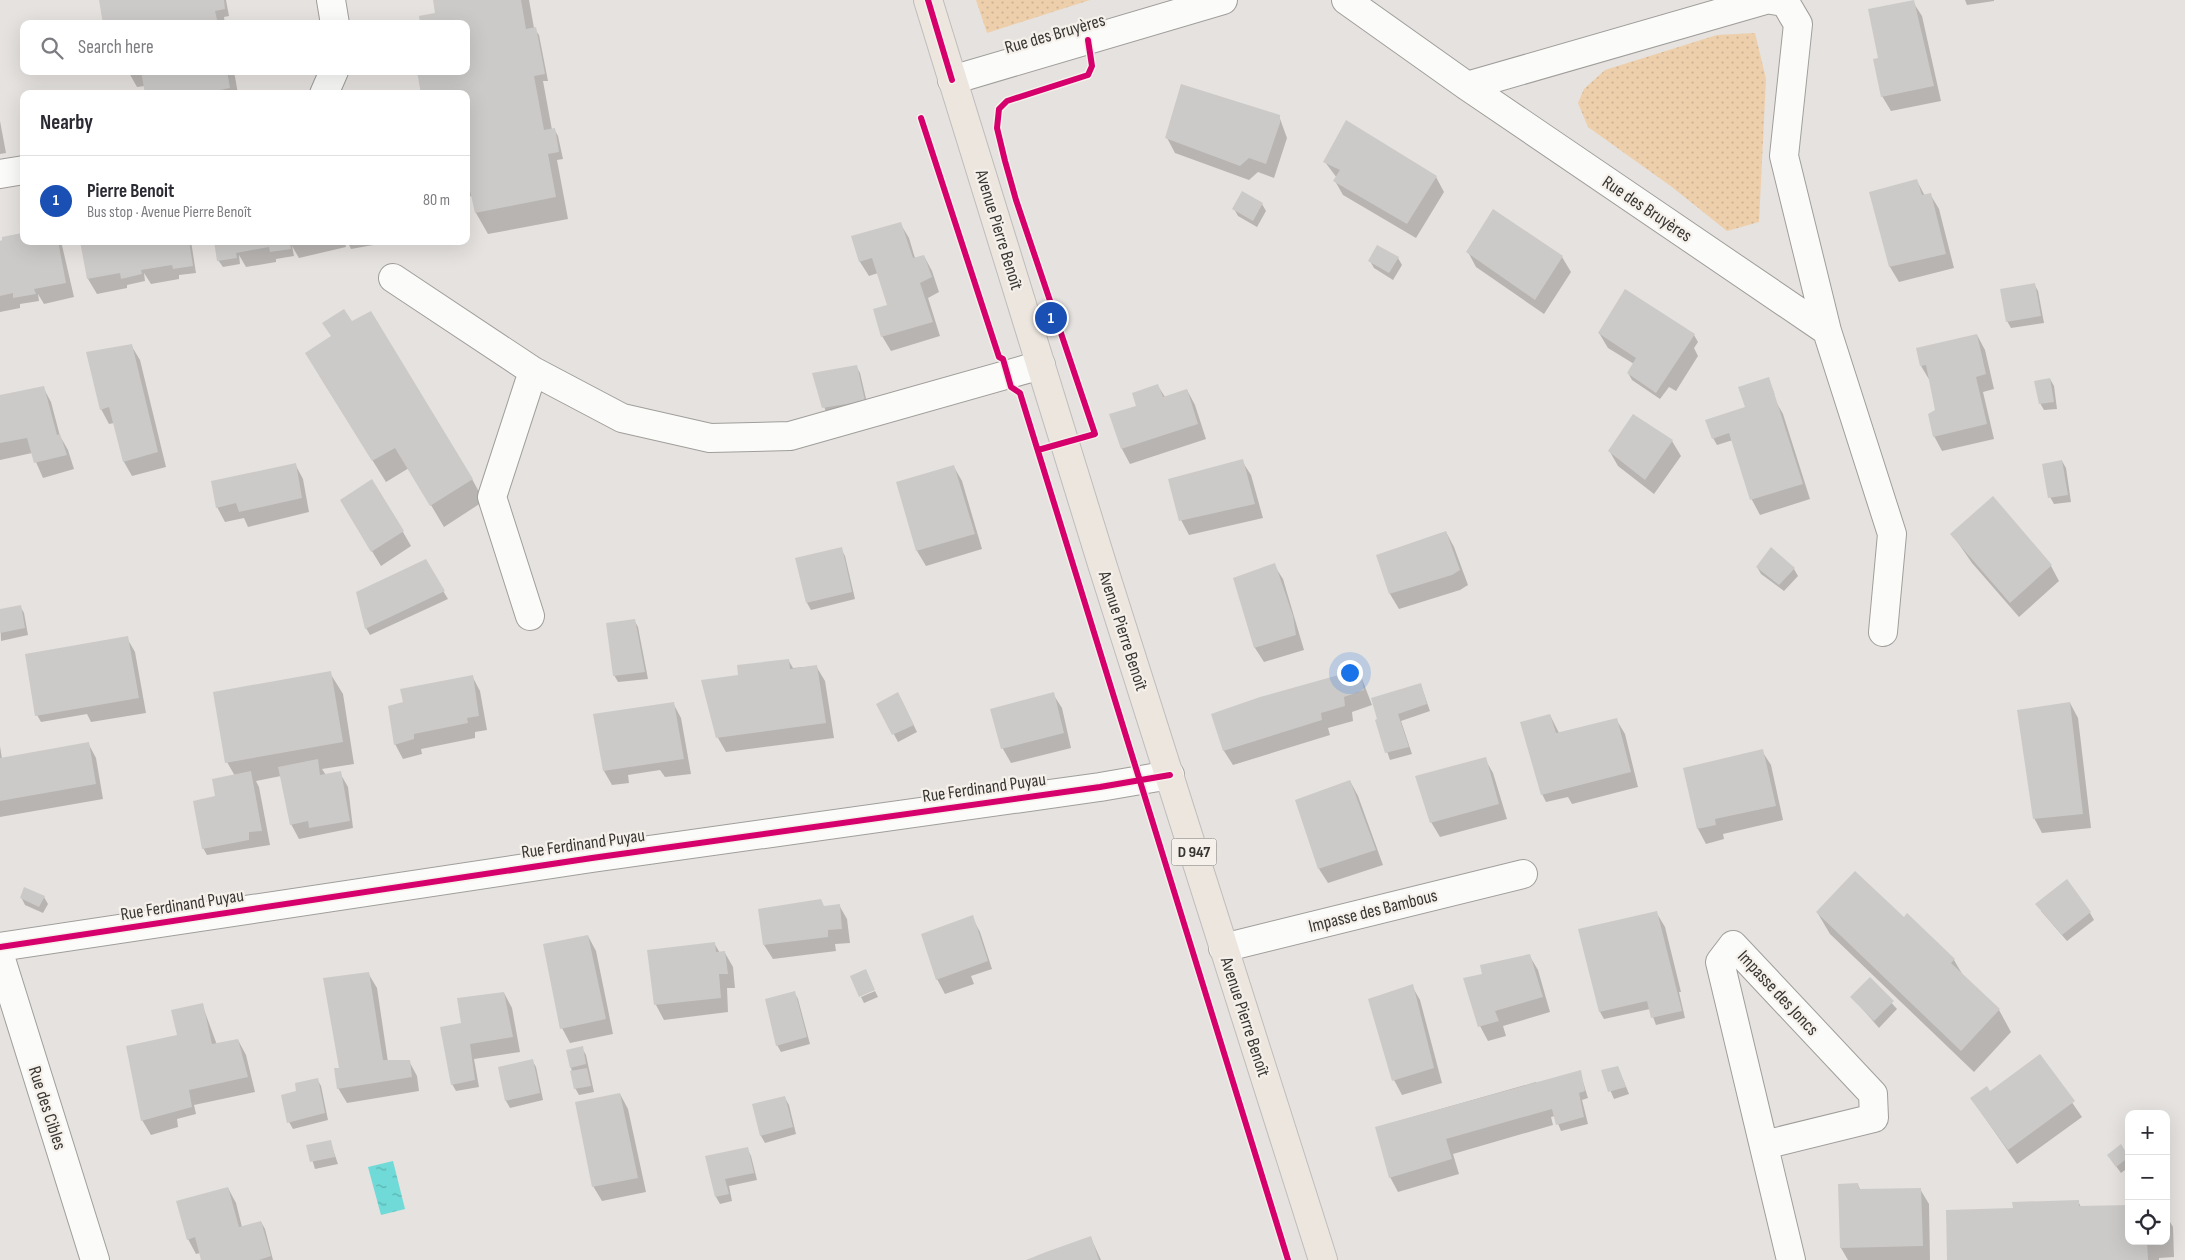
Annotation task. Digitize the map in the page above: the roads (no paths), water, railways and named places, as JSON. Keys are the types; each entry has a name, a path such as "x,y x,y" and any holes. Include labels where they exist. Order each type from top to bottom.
{"main road":[{"name":"Avenue Pierre Benoît","path":"928,0 1223,948 1323,1260"}],"street":[{"path":"331,0 334,20"},
{"name":"Rue des Bruyères","path":"952,80 1223,0"},
{"name":"Rue des Bruyères","path":"1346,0 1467,86 1827,331"},
{"path":"1467,86 1765,0"},
{"path":"1771,0 1786,2 1798,24 1784,156 1827,331 1892,534 1883,632"},
{"path":"0,174 20,171"},
{"path":"393,278 533,371 622,418 710,438 790,436 1041,365"},
{"path":"530,616 492,497 533,371"},
{"name":"Rue Ferdinand Puyau","path":"0,948 592,858 1100,787 1170,775"},
{"name":"Impasse des Bambous","path":"1223,948 1523,874"},
{"name":"Impasse des Joncs","path":"1764,1145 1874,1118 1873,1094 1733,944 1720,962 1764,1145 1792,1260"},
{"name":"Rue des Cibles","path":"0,956 95,1260"}],"water":[{"path":"393,1161 405,1209 381,1215 368,1167"}],"place":[{"name":"Pierre Benoit","path":"1051,318"}]}
